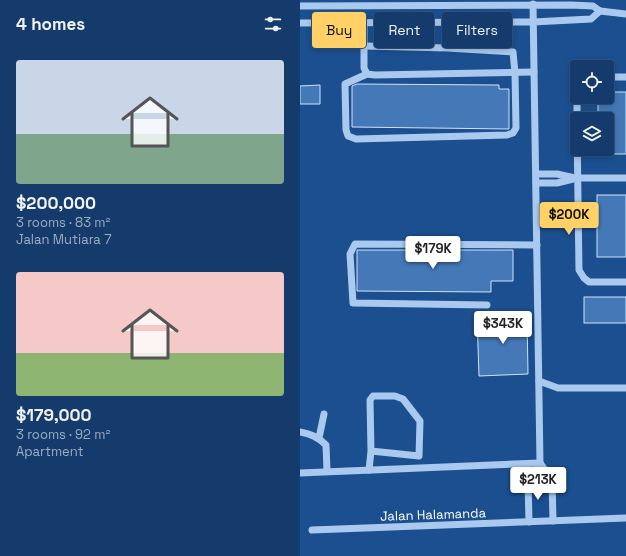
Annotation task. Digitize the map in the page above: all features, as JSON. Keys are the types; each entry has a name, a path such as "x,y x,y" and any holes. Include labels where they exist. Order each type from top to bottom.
{"street":[{"path":"300,6 468,2 593,6 600,11 626,14"},
{"path":"533,4 540,463 552,479 553,521"},
{"path":"366,23 533,22 591,19 600,11"},
{"path":"300,23 312,23"},
{"path":"366,46 447,48 513,52 515,73 516,128 513,133 508,135 356,140 348,136 346,130 345,84 367,74 375,75 515,73 534,72"},
{"path":"364,48 364,68 367,74"},
{"path":"614,77 626,77"},
{"path":"577,156 579,266 581,274 589,282 626,282"},
{"path":"536,174 557,174 577,178 626,178"},
{"path":"536,183 557,182 577,178"},
{"path":"487,305 353,303 350,254 355,244 537,245"},
{"path":"538,381 558,388 626,388"},
{"path":"369,470 371,451 370,400 373,396 395,396 403,399 420,420 419,456 371,451"},
{"path":"319,438 324,414"},
{"path":"300,432 308,433 319,438 326,445 327,471"},
{"path":"300,473 540,463"},
{"path":"529,522 528,480 540,463"},
{"name":"Jalan Halamanda","path":"312,530 626,518"}],"building":[{"path":"357,84 499,85 499,89 509,89 509,129 352,127 352,86"},
{"path":"320,85 320,104 300,104 300,86"},
{"path":"614,92 626,92 626,154 614,154 614,112 598,112 598,104 614,104"},
{"path":"597,195 626,195 626,257 597,257"},
{"path":"357,250 513,250 513,281 491,281 491,292 357,291"},
{"path":"584,297 626,297 626,323 584,323"},
{"path":"527,315 528,374 479,376 477,316"}]}
